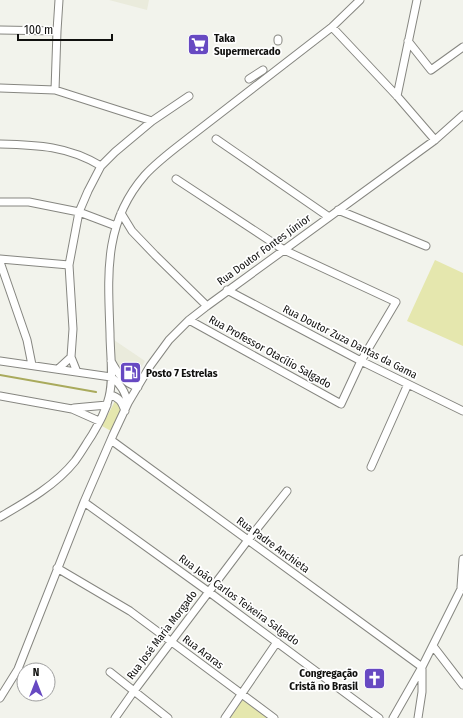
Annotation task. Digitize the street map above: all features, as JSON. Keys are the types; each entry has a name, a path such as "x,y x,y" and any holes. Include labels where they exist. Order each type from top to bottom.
{"street":[{"path":"55,90 59,0"},
{"path":"0,517 45,488 64,473 75,461 98,424 107,405 110,395 111,377 108,274 110,252 116,226 121,213 133,192 145,176 158,163 332,27 360,0"},
{"path":"397,96 417,0"},
{"path":"332,27 397,96 435,140"},
{"path":"0,30 57,31"},
{"path":"408,41 431,70 463,47"},
{"path":"249,79 263,70"},
{"path":"0,88 55,90 152,121"},
{"path":"77,372 71,357 73,329 69,265 79,212 101,166 152,121 189,96"},
{"name":"Rua Doutor Fontes Júnior","path":"0,698 18,669 84,502 128,403 150,366 169,340 189,320 227,290 435,140 463,115"},
{"path":"216,139 329,217"},
{"path":"0,144 47,147 79,154 101,166"},
{"path":"176,179 284,250 396,302 362,361"},
{"path":"0,202 29,202 79,212 116,226"},
{"path":"338,210 426,246"},
{"path":"121,213 132,231 207,306"},
{"path":"32,365 27,340 0,261 69,265"},
{"name":"Rua Doutor Zuza Dantas da Gama","path":"227,290 362,361 463,411"},
{"name":"Rua Professor Otacílio Salgado","path":"189,320 341,404 362,361"},
{"path":"58,369 71,357"},
{"path":"110,359 118,374 130,385 138,387"},
{"path":"0,361 111,377 121,386 128,403"},
{"path":"371,467 408,384"},
{"path":"110,395 115,396 123,403 125,411"},
{"path":"0,396 72,409 107,405"},
{"path":"72,409 98,424"},
{"name":"Rua Padre Anchieta","path":"112,437 248,540 422,666"},
{"name":"Rua José Maria Morgado","path":"115,718 248,540 287,491"},
{"name":"Rua João Carlos Teixeira Salgado","path":"84,502 209,592 379,718"},
{"path":"393,718 433,646 462,586 463,560"},
{"name":"Rua Araras","path":"57,568 130,611 274,718"},
{"path":"225,718 277,642"},
{"path":"433,646 463,685"},
{"path":"418,718 422,692 422,666"},
{"path":"110,672 168,718"},
{"path":"409,689 422,692"}],"shaded area":[{"path":"109,0 149,0 147,10"},
{"path":"114,340 145,361 128,391 115,373"}],"green space":[{"path":"435,260 463,273 463,346 407,321"},
{"path":"115,401 118,402 121,409 111,431 102,426"},
{"path":"244,698 270,718 230,718"}],"waterway":[{"path":"0,375 96,392"}],"place":[{"name":"Taka Supermercado","path":"198,44"},
{"name":"Posto 7 Estrelas","path":"130,373"},
{"name":"Congregação Cristã no Brasil","path":"374,679"}]}
